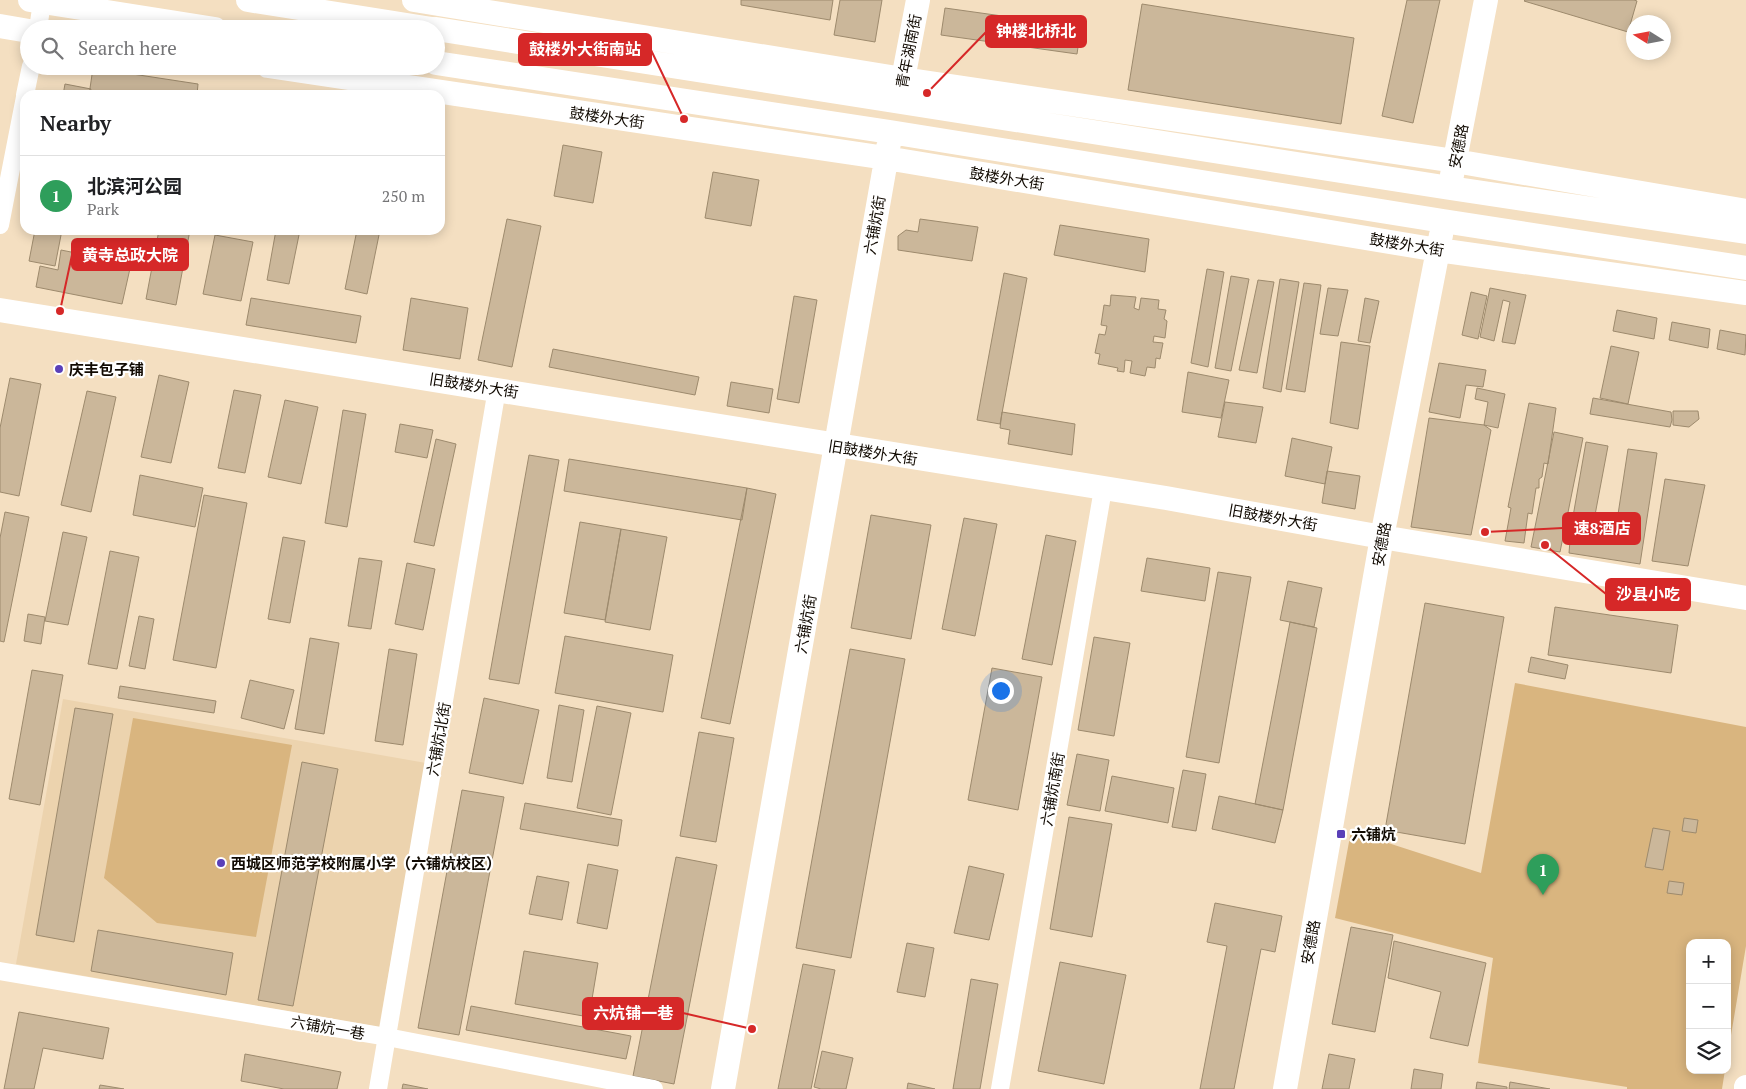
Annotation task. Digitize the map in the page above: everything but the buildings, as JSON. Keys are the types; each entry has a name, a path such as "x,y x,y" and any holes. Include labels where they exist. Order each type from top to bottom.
{"street":[{"path":"248,0 375,20"},
{"path":"414,0 901,91 1450,188 1746,232"},
{"name":"青年湖南街","path":"901,91 918,0"},
{"name":"安德路","path":"1285,1089 1382,537 1486,0"},
{"path":"37,20 36,1 157,20"},
{"path":"0,26 20,29"},
{"path":"445,31 1455,161 1746,211"},
{"name":"鼓楼外大街","path":"445,64 890,132 1746,268"},
{"path":"26,90 29,75"},
{"name":"鼓楼外大街","path":"328,75 429,90"},
{"name":"鼓楼外大街","path":"445,92 886,158 1438,250 1746,293"},
{"path":"0,225 20,122"},
{"name":"六铺炕街","path":"723,1089 890,132"},
{"name":"旧鼓楼外大街","path":"0,310 1244,511 1382,537 1746,598"},
{"name":"六铺炕北街","path":"378,1089 497,389"},
{"name":"六铺炕南街","path":"1000,1089 1103,489"},
{"name":"六铺炕一巷","path":"0,971 387,1037 654,1089"}],"shaded area":[{"path":"1515,683 1746,727 1746,946 1731,1035 1731,939 1686,939 1686,1074 1724,1074 1722,1089 1627,1089 1627,1087 1478,1063 1493,958 1335,918 1351,831 1481,873"},
{"name":"西城区师范学校附属小学（六铺炕校区）","path":"63,699 426,763 379,1027 16,964"},
{"path":"133,718 292,745 256,937 157,923 104,878"}],"place":[{"name":"钟楼北桥北","path":"927,93"},
{"name":"鼓楼外大街南站","path":"684,119"},
{"name":"黄寺总政大院","path":"60,311"},
{"name":"庆丰包子铺","path":"59,369"},
{"name":"速8酒店","path":"1485,532"},
{"name":"沙县小吃","path":"1545,545"},
{"name":"六铺炕","path":"1341,834"},
{"name":"西城区师范学校附属小学（六铺炕校区）","path":"221,863"},
{"name":"北滨河公园","path":"1543,895"},
{"name":"六炕铺一巷","path":"752,1029"}]}
